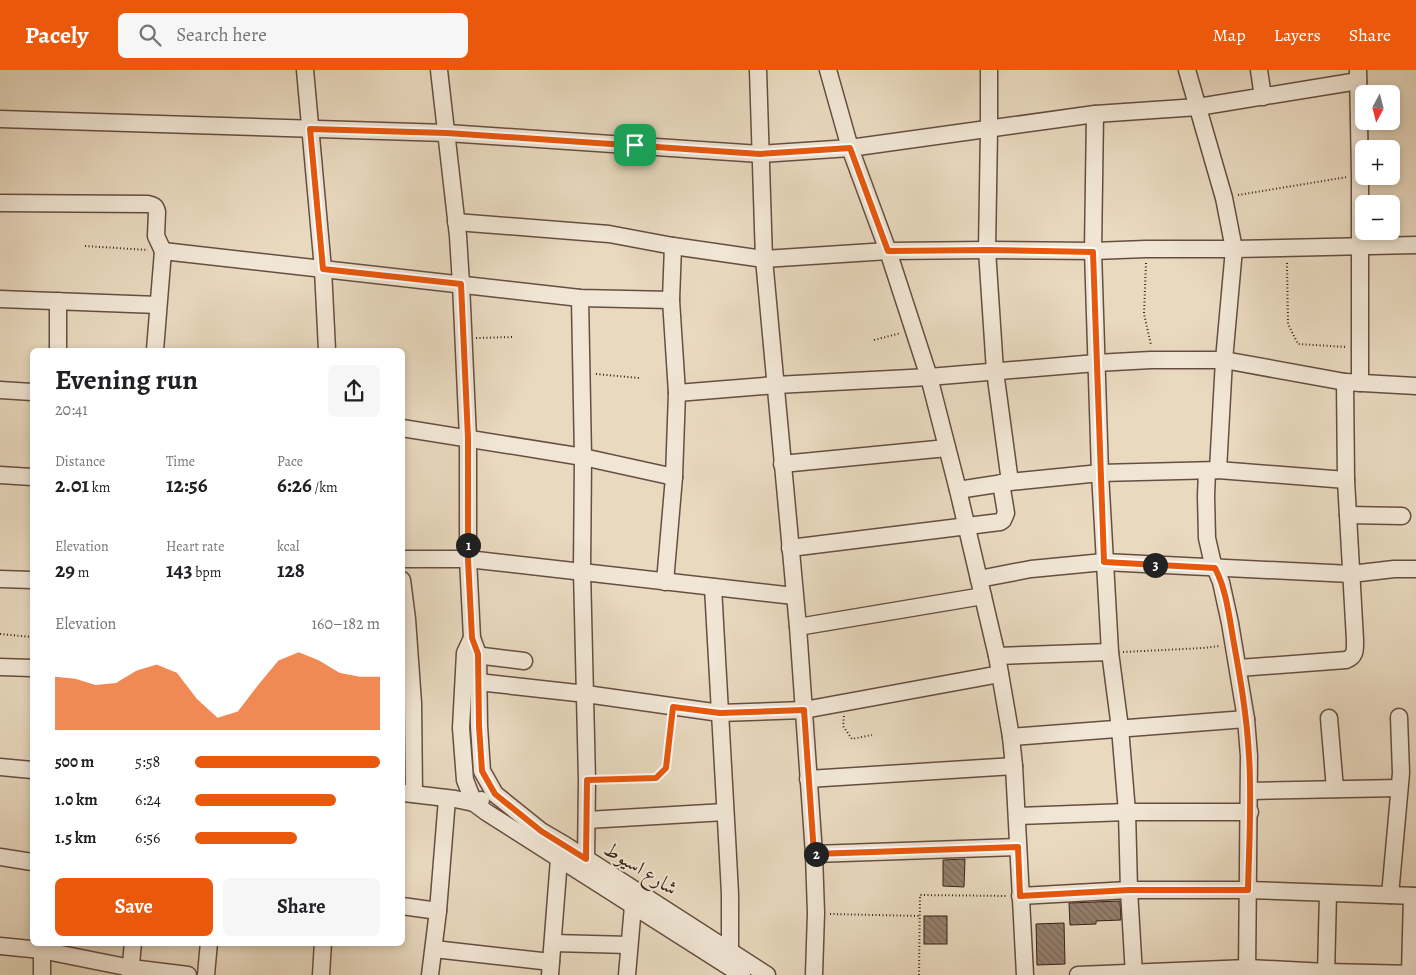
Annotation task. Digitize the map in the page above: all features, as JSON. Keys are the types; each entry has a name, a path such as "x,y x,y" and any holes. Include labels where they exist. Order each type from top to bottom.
{"street":[{"path":"305,70 323,269 328,348"},
{"path":"439,70 456,222 464,338 468,438 468,559 472,638 461,728 465,780 474,803"},
{"path":"758,70 764,259 798,627 814,854 816,913 814,975"},
{"path":"828,70 850,148 888,251 928,377 958,490 997,656 1014,766 1025,975"},
{"path":"790,548 1000,522 1006,513 1006,483 995,370 987,250 990,130 989,70"},
{"path":"1187,70 1224,198 1234,249 1219,438 1206,496 1207,538 1224,593 1239,668 1246,719 1250,791 1248,971"},
{"path":"1260,70 1263,97"},
{"path":"0,119 447,133 760,154 850,148 1095,114 1198,107 1263,97 1358,76 1359,140"},
{"path":"1095,114 1093,252 1104,562 1110,652 1120,728 1127,812 1134,974"},
{"path":"1239,668 1346,660 1352,658 1354,654 1355,640 1346,480 1352,383 1360,348 1360,185"},
{"path":"0,203 153,205 157,212 156,236 163,251 155,348"},
{"path":"456,222 609,234 673,246 764,259 888,251 1093,252 1146,248 1234,249 1416,246"},
{"path":"665,582 674,477 678,393 671,300 673,246"},
{"path":"163,251 580,298 671,300"},
{"path":"580,298 583,457 582,571 587,780 586,859"},
{"path":"0,299 158,305"},
{"path":"58,301 58,348"},
{"path":"678,393 1151,360 1224,360 1352,383 1416,386"},
{"path":"0,390 30,392"},
{"path":"405,428 583,457 674,477"},
{"path":"782,464 947,448"},
{"path":"958,490 1100,473 1212,471 1346,480"},
{"path":"0,475 30,477"},
{"path":"1348,514 1402,516"},
{"path":"405,559 468,559 794,596"},
{"path":"979,579 1024,570 1104,562 1351,574 1394,569 1416,569"},
{"path":"0,579 30,580"},
{"path":"713,588 730,894 730,950"},
{"path":"798,627 983,596"},
{"path":"405,603 413,703 408,794 474,803 495,794 482,771 478,682 471,654"},
{"path":"997,656 1110,652"},
{"path":"471,654 524,661"},
{"path":"0,667 30,668"},
{"path":"478,682 586,694 720,713 804,710 844,701 1000,674"},
{"path":"1390,895 1405,778 1399,717"},
{"path":"1328,718 1335,789"},
{"path":"1011,737 1246,719"},
{"path":"808,779 1014,766"},
{"path":"0,767 30,770"},
{"path":"430,975 451,799 465,780 482,771"},
{"path":"1250,791 1335,789 1405,778"},
{"name":"شارع اسيوط","path":"495,794 541,831 767,975"},
{"name":"شارع اسيوط","path":"474,803 742,975"},
{"path":"587,820 725,812"},
{"path":"1018,816 1127,812 1250,812"},
{"path":"814,854 1018,847"},
{"path":"0,857 30,862"},
{"path":"434,948 550,968 559,859"},
{"path":"1020,896 1129,890 1248,890 1414,896 1413,974 1248,971 1078,975"},
{"path":"1326,973 1328,893"},
{"path":"405,906 438,911"},
{"path":"627,975 633,906"},
{"path":"553,943 629,945"},
{"path":"0,946 41,946 131,971 188,975"},
{"path":"41,946 42,975"},
{"path":"131,971 133,946"},
{"path":"206,975 209,946"},
{"path":"321,975 322,946"}],"path":[{"path":"1224,198 1355,175"},
{"path":"85,246 163,251"},
{"path":"1146,248 1144,314 1151,342 1151,360"},
{"path":"1287,248 1288,324 1298,344 1360,348"},
{"path":"874,340 914,330"},
{"path":"464,338 514,337"},
{"path":"581,372 639,378"},
{"path":"0,634 30,637"},
{"path":"1110,652 1203,648 1234,644"},
{"path":"844,701 843,726 852,739 872,735"},
{"path":"587,780 656,778 666,768 673,707"},
{"path":"919,975 920,895 1020,896"},
{"path":"816,913 920,916"}],"shaded area":[{"path":"405,703 410,703 409,769 405,769"}],"building":[{"path":"965,859 964,887 943,886 943,860"},
{"path":"1120,901 1121,920 1096,921 1096,924 1070,925 1069,903"},
{"path":"924,916 947,916 947,944 924,944"},
{"path":"1064,923 1065,964 1037,965 1036,924"}],"route":[{"path":"310,129 447,133 635,145 760,154 850,148 888,251 1093,252 1104,562 1215,568 1219,575 1239,668 1246,719 1250,812 1248,890 1129,890 1020,896 1018,847 814,854 804,710 720,713 673,707 666,768 656,778 587,780 586,859 541,831 495,794 482,771 478,654 472,638 468,559 468,438 461,284 323,269 310,129"}]}
